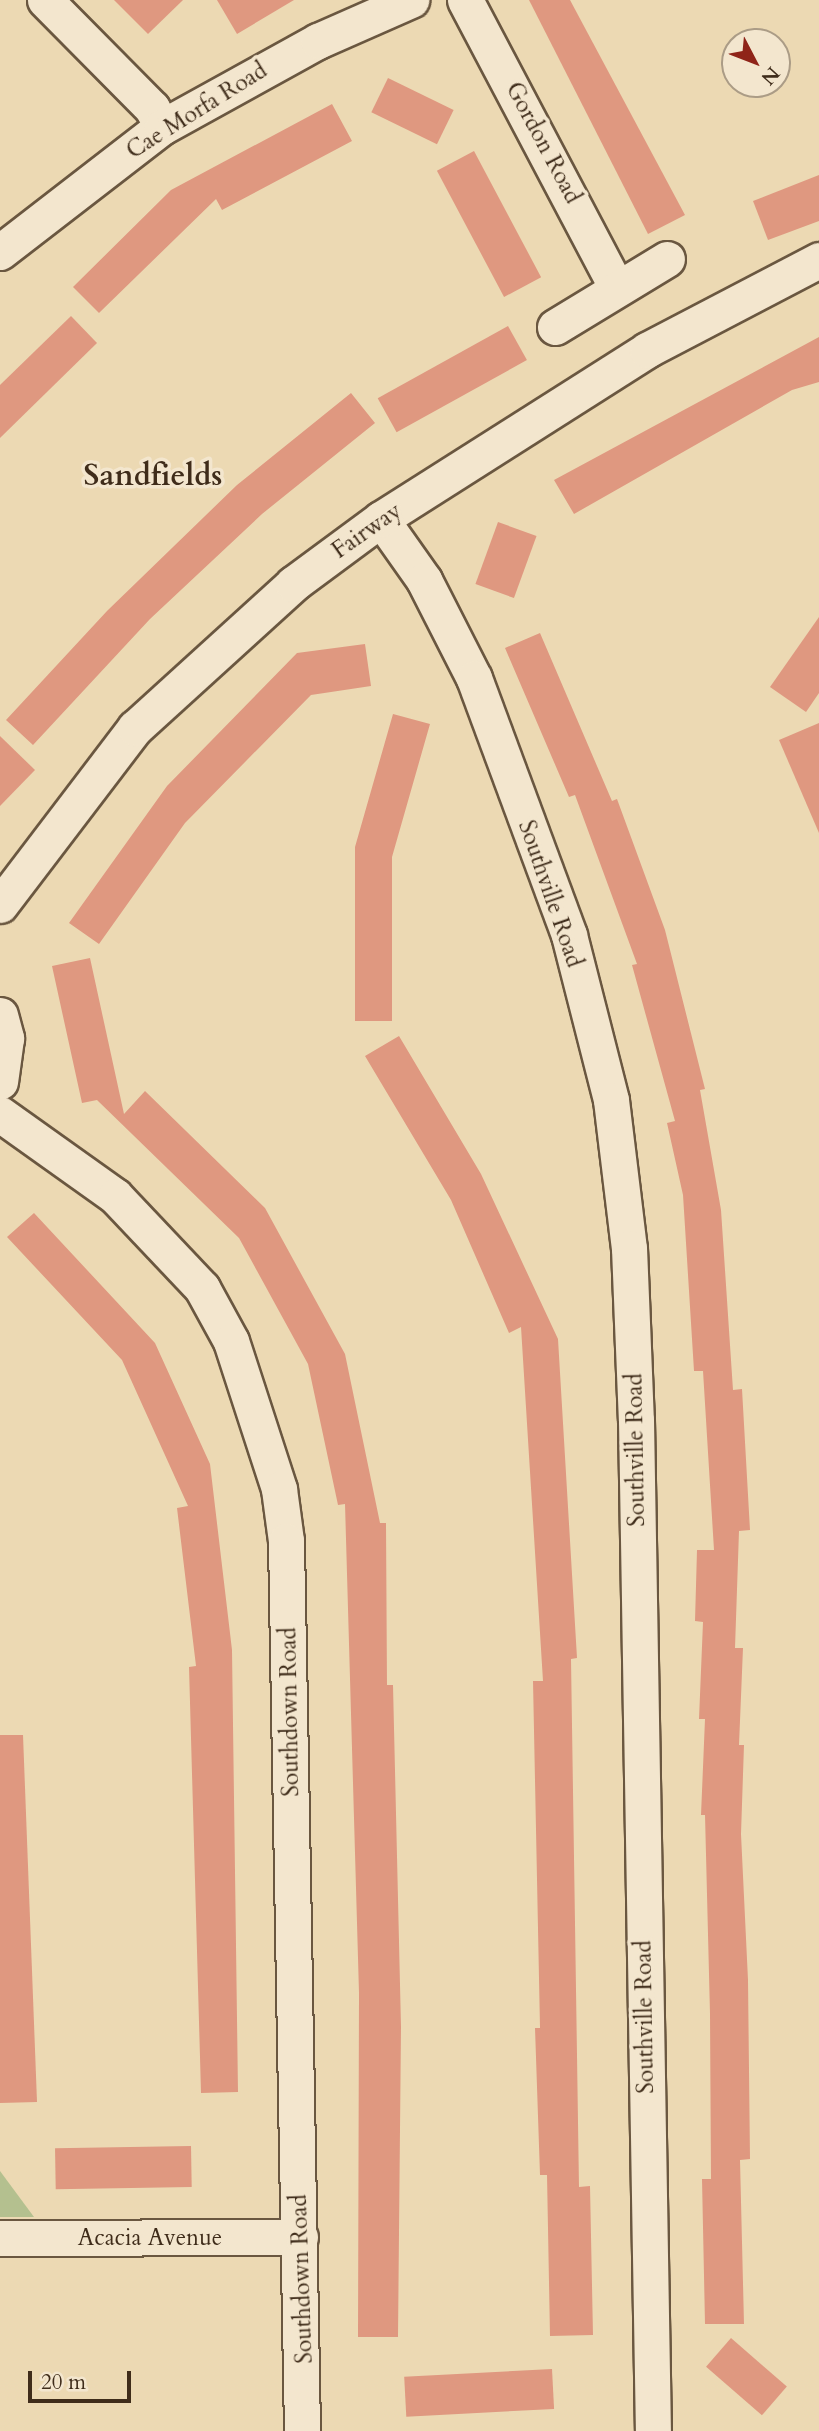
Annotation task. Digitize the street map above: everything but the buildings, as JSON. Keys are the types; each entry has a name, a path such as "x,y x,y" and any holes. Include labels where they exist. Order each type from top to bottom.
{"street":[{"path":"45,0 152,108 162,127"},
{"name":"Cae Morfa Road","path":"0,252 162,127 317,41 411,0"},
{"name":"Gordon Road","path":"465,0 617,288"},
{"path":"555,327 667,258"},
{"name":"Fairway","path":"0,905 135,728 293,584 381,519 647,350 819,260"},
{"name":"Southville Road","path":"381,519 424,580 474,678 569,935 611,1100 629,1248 636,1420 653,2431"},
{"path":"0,1015 6,1038 0,1082"},
{"name":"Southdown Road","path":"0,1114 115,1196 202,1288 231,1341 279,1489 286,1541 300,2238 307,2427"},
{"name":"Acacia Avenue","path":"0,2238 300,2238"}],"green space":[{"path":"0,2171 34,2217 0,2217"}],"district":[{"name":"Sandfields","path":"153,476"}]}
